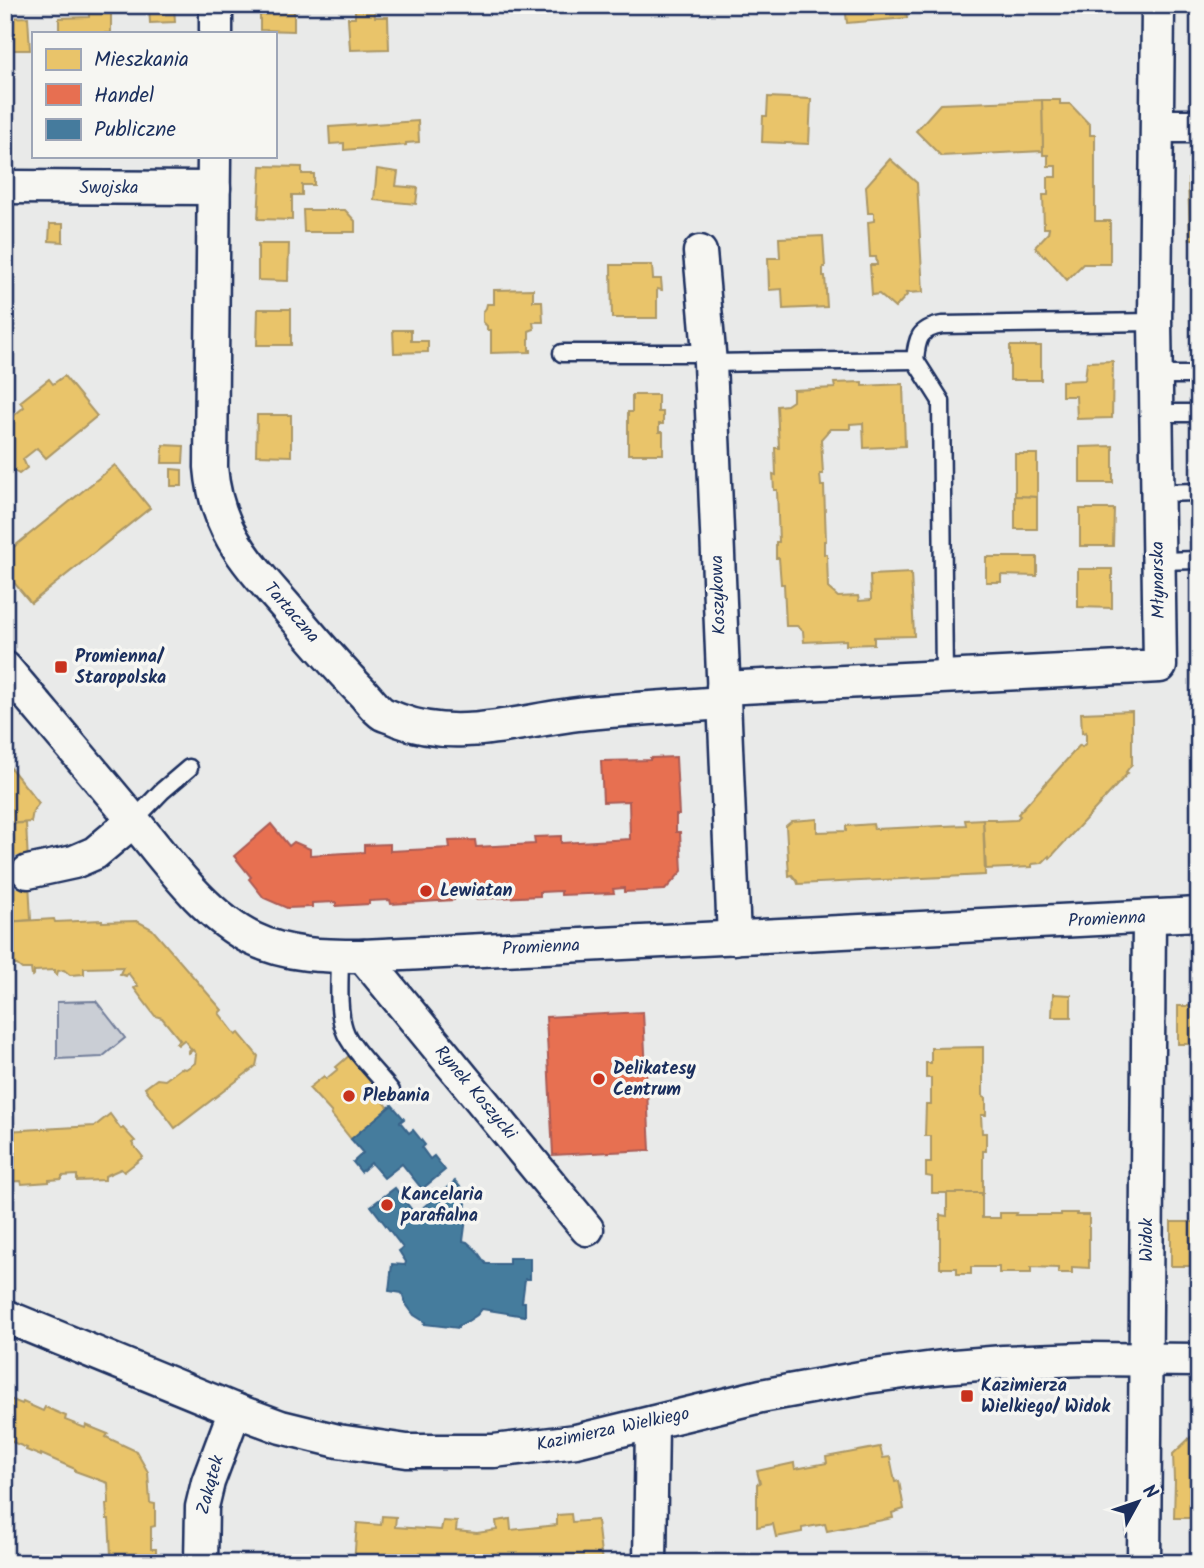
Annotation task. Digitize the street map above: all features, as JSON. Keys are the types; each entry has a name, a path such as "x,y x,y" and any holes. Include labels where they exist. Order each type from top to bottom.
{"street":[{"path":"216,5 216,32"},
{"name":"Młynarska","path":"724,696 944,676 1160,666 1155,322 1158,5"},
{"path":"1158,126 1199,126"},
{"name":"Tartaczna","path":"214,158 212,484 225,525 240,553 343,673 383,713 433,729 484,729 724,696"},
{"name":"Swojska","path":"5,187 214,188"},
{"name":"Koszykowa","path":"701,253 710,358 734,938"},
{"name":"Promienna","path":"5,668 171,867 210,908 251,938 300,954 351,956 1199,915"},
{"path":"28,872 74,862 95,853 133,821"},
{"name":"Widok","path":"1144,1563 1149,918"},
{"name":"Rynek Koszycki","path":"351,956 587,1229"},
{"name":"Kazimierza Wielkiego","path":"5,1316 281,1427 368,1446 418,1451 483,1451 576,1441 761,1396 897,1373 1003,1362 1085,1359 1199,1360"},
{"name":"Zakątek","path":"201,1563 202,1507 208,1482 235,1410"},
{"path":"650,1563 652,1423"}],"lane":[{"path":"944,676 941,401 915,360 917,342 922,333 928,328 942,325 1155,322"},
{"path":"562,353 915,360"},
{"path":"1156,375 1199,375"},
{"path":"1157,413 1199,413"},
{"path":"1158,493 1199,492"},
{"path":"1159,561 1199,560"},
{"path":"133,821 189,768"},
{"path":"351,956 341,1009 343,1027 351,1042 391,1091"}],"shaded area":[{"path":"96,1001 125,1038 102,1057 57,1059 57,1002"}],"building: Mieszkania":[{"path":"149,5 174,5 175,22 150,23"},
{"path":"260,5 294,5 294,31 260,30"},
{"path":"845,5 905,5 907,18 847,23"},
{"path":"355,7 374,7 375,17 388,17 389,49 350,50 348,18 355,18"},
{"path":"111,12 111,32 59,32 59,18 89,17 89,13"},
{"path":"28,17 30,50 5,50 5,18"},
{"path":"768,97 811,99 809,144 762,142 763,116 767,116"},
{"path":"1042,100 1060,100 1060,104 1070,104 1090,125 1090,135 1095,135 1095,221 1110,221 1110,264 1083,264 1067,280 1035,247 1048,233 1049,228 1044,228 1043,195 1048,195 1048,177 1056,177 1056,166 1048,166 1048,155 1043,155"},
{"path":"1042,100 1043,151 941,156 916,131 940,104"},
{"path":"418,121 419,142 344,150 344,143 330,144 329,127"},
{"path":"890,159 917,183 923,292 906,293 895,308 879,294 872,295 870,265 877,265 876,257 870,257 868,222 874,221 874,213 868,213 866,186"},
{"path":"261,166 302,167 302,174 314,174 314,185 302,185 302,195 292,195 292,220 258,219"},
{"path":"377,169 398,172 396,186 418,188 416,204 374,200"},
{"path":"1188,179 1199,179 1199,308 1194,308 1194,295 1198,284 1197,239 1190,239"},
{"path":"303,210 345,210 355,221 355,232 304,232"},
{"path":"50,224 63,224 63,242 49,241"},
{"path":"823,236 823,276 827,307 783,309 782,289 769,290 768,258 780,258 779,238"},
{"path":"258,244 289,244 288,281 258,280"},
{"path":"611,265 652,265 653,279 661,279 662,290 657,289 657,318 612,318"},
{"path":"533,289 533,301 542,301 543,322 533,322 534,329 529,331 531,352 491,353 491,330 487,330 483,322 483,312 487,304 494,304 494,290"},
{"path":"258,309 291,309 291,345 257,345"},
{"path":"1195,320 1199,320 1199,337 1195,336"},
{"path":"393,330 411,330 411,341 428,341 428,352 394,353"},
{"path":"1010,346 1041,346 1041,380 1010,380"},
{"path":"1113,361 1112,418 1077,419 1076,396 1062,396 1062,381 1085,380 1087,362"},
{"path":"64,376 97,416 46,458 37,448 23,459 27,468 19,474 11,469 5,473 5,423 24,407 20,402 49,379 53,384"},
{"path":"862,382 862,386 903,384 905,446 864,448 863,423 850,424 850,429 830,429 821,439 823,474 820,474 821,486 824,486 824,554 827,554 828,588 838,597 858,596 859,601 871,600 870,575 911,573 914,636 874,637 874,644 846,645 846,640 804,642 803,631 797,626 786,626 784,584 781,584 779,558 776,558 776,542 779,542 777,490 774,490 773,474 776,475 775,448 779,448 777,406 793,401 793,390 835,388 834,383"},
{"path":"632,395 658,395 658,412 663,412 663,424 659,424 659,432 663,432 663,454 628,454 628,412 632,412"},
{"path":"257,415 291,415 291,456 256,455"},
{"path":"163,445 184,446 183,463 162,463"},
{"path":"1113,446 1113,483 1080,483 1080,447"},
{"path":"1015,454 1037,454 1037,497 1015,496"},
{"path":"115,465 150,508 31,603 5,572 5,554"},
{"path":"171,469 182,470 182,486 171,486"},
{"path":"1015,496 1037,497 1037,529 1015,529"},
{"path":"1080,509 1114,509 1113,546 1080,546"},
{"path":"986,557 1037,557 1037,576 1001,575 1001,582 986,582"},
{"path":"1078,569 1112,569 1112,608 1078,607"},
{"path":"1195,631 1199,631 1199,692 1193,685 1192,645 1195,645"},
{"path":"1132,711 1132,764 1126,772 1128,773 1050,858 1049,856 1042,863 1032,864 1032,867 986,869 983,819 1016,820 1020,816 1018,814 1080,745 1082,747 1086,743 1086,732 1082,733 1081,713"},
{"path":"5,761 39,803 33,811 31,822 5,824"},
{"path":"817,819 817,832 846,831 846,826 873,824 874,829 966,825 965,820 983,819 985,875 798,884 792,875 789,876 786,826 792,821"},
{"path":"26,823 31,920 5,922 5,824"},
{"path":"54,919 55,922 137,921 152,929 222,1010 219,1013 236,1035 239,1033 258,1056 256,1066 175,1128 145,1088 157,1079 165,1080 181,1068 186,1069 195,1063 196,1054 193,1050 189,1053 191,1049 184,1040 178,1045 176,1043 180,1040 162,1018 155,1016 134,988 138,986 128,973 126,976 120,974 123,967 84,968 84,974 70,975 64,970 58,971 57,975 55,970 34,971 32,976 31,969 12,965 11,973 5,974 5,922"},
{"path":"1053,994 1071,995 1071,1017 1052,1017"},
{"path":"1178,1006 1199,1006 1199,1044 1178,1044"},
{"path":"983,1047 983,1097 986,1098 986,1115 981,1115 982,1133 986,1133 986,1151 983,1151 983,1193 932,1193 932,1177 926,1176 926,1163 931,1163 931,1136 925,1136 926,1104 931,1104 931,1078 926,1078 926,1063 931,1063 931,1048"},
{"name":"Plebania","path":"350,1055 383,1094 380,1097 389,1108 351,1139 309,1088 324,1076 326,1079"},
{"path":"110,1114 121,1129 135,1141 132,1143 143,1157 124,1172 121,1169 105,1176 105,1180 77,1181 77,1175 62,1176 62,1179 49,1182 5,1182 5,1131 95,1126"},
{"path":"947,1193 982,1193 982,1218 1000,1218 1000,1213 1089,1215 1089,1268 1072,1267 1072,1273 1058,1273 1058,1268 1031,1267 1031,1273 999,1273 999,1267 971,1267 971,1274 957,1274 957,1268 940,1268 940,1215 947,1216"},
{"path":"1171,1222 1199,1222 1199,1275 1194,1274 1194,1266 1171,1266"},
{"path":"5,1397 43,1411 45,1407 66,1416 65,1420 108,1434 106,1437 136,1451 148,1472 150,1503 155,1504 151,1549 156,1549 156,1563 109,1563 111,1555 106,1504 109,1504 108,1483 5,1439"},
{"path":"1195,1433 1199,1433 1199,1518 1174,1518 1173,1454"},
{"path":"880,1447 883,1458 890,1457 895,1482 899,1481 904,1509 892,1513 893,1518 827,1531 825,1524 776,1537 773,1524 757,1527 757,1484 760,1483 757,1471 794,1463 795,1469 827,1463 826,1457"},
{"path":"571,1514 572,1522 597,1520 602,1563 354,1563 357,1523 381,1525 382,1516 396,1517 395,1527 441,1530 443,1521 457,1522 456,1531 477,1533 497,1530 496,1521 510,1519 511,1530 557,1525 557,1515"}],"building: Handel":[{"path":"676,757 679,815 676,815 676,832 680,832 682,871 665,890 624,892 624,888 613,889 614,893 561,895 561,891 540,892 540,896 476,899 476,895 454,896 454,900 391,904 390,900 369,901 369,904 336,906 336,902 312,903 312,907 287,908 264,898 234,856 271,824 289,846 294,842 310,849 310,855 364,852 364,845 390,844 390,851 450,848 449,841 475,840 476,847 535,844 534,837 561,836 561,843 630,839 629,801 603,802 601,761"},
{"path":"643,1012 650,1150 553,1155 546,1017"}],"building: Publiczne":[{"path":"392,1105 404,1119 400,1122 409,1133 413,1130 425,1145 422,1148 430,1159 434,1156 445,1170 422,1189 402,1164 384,1178 371,1163 361,1172 353,1162 363,1153 351,1139"},
{"path":"455,1181 467,1195 460,1201 466,1203 467,1211 463,1241 476,1250 486,1264 509,1264 509,1258 530,1258 530,1279 525,1279 522,1302 525,1302 525,1316 482,1309 458,1328 424,1324 406,1304 402,1293 389,1291 392,1264 405,1265 406,1262 399,1251 403,1248 371,1206 395,1188 415,1214"}],"tunnel":[{"path":"5,872 28,872"}],"place":[{"name":"Promienna/ Staropolska","path":"61,667"},
{"name":"Lewiatan","path":"426,891"},
{"name":"Delikatesy Centrum","path":"599,1079"},
{"name":"Plebania","path":"349,1096"},
{"name":"Kancelaria parafialna","path":"387,1205"},
{"name":"Kazimierza Wielkiego/ Widok","path":"967,1396"}]}
